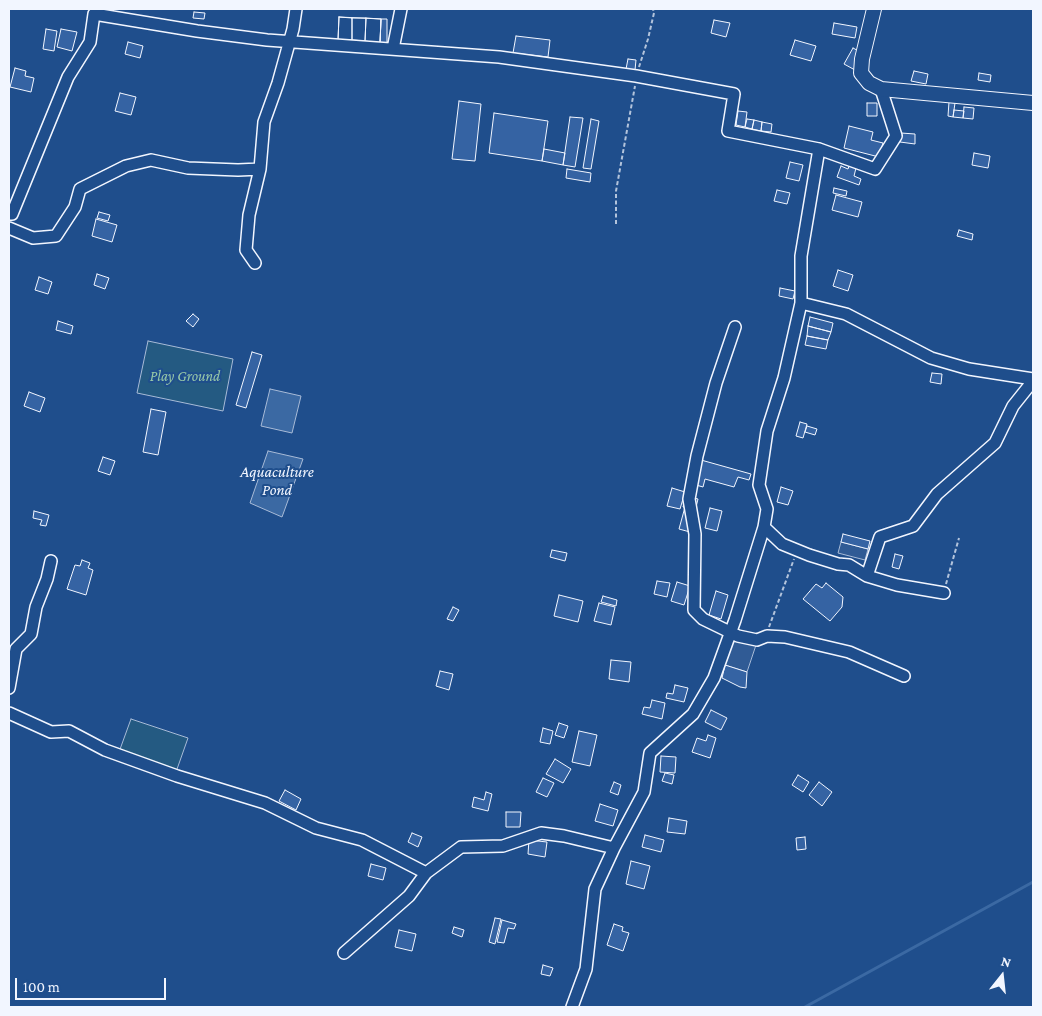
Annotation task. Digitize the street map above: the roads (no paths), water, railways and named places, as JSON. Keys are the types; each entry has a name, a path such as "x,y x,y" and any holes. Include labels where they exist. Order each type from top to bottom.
{"main road":[{"path":"874,9 862,59 861,74 869,83 881,89 1033,103"}],"street":[{"path":"255,263 246,250 249,215 260,169 264,122 278,83 296,9"},
{"path":"394,49 401,9"},
{"path":"260,169 188,168 151,160 126,166 80,189 75,207 56,236 33,238 9,220 68,77 90,42 94,14 197,31 288,41 499,57 636,76 734,94 728,131 819,149 875,168 896,136 881,89"},
{"path":"572,1007 586,969 595,889 614,848 644,792 650,753 693,714 714,678 764,527 767,509 759,485 767,431 784,378 801,303 801,256 819,149"},
{"path":"801,303 846,314 931,358 969,369 1033,380 1013,406 996,443 937,494 913,526 880,538 867,576"},
{"path":"736,326 716,383 697,456 689,499 695,534 694,610 704,619 738,636 757,640 767,636 785,637 849,652 904,676"},
{"path":"764,527 782,544 809,555 838,564 850,565 867,576 897,585 944,594"},
{"path":"9,688 16,649 31,634 36,606 47,579 51,561"},
{"path":"9,713 51,732 69,732 114,753 177,776 266,804 316,828 362,840 426,873"},
{"path":"344,953 409,896 426,873 461,847 503,846 541,833 564,836 614,848"}],"water":[{"path":"270,389 301,396 292,433 261,426"},
{"name":"Aquaculture Pond","path":"268,451 303,459 282,517 250,503"}],"waterway":[{"path":"805,1007 1033,882"}],"park label":[{"name":"Play Ground","path":"185,376"}]}
